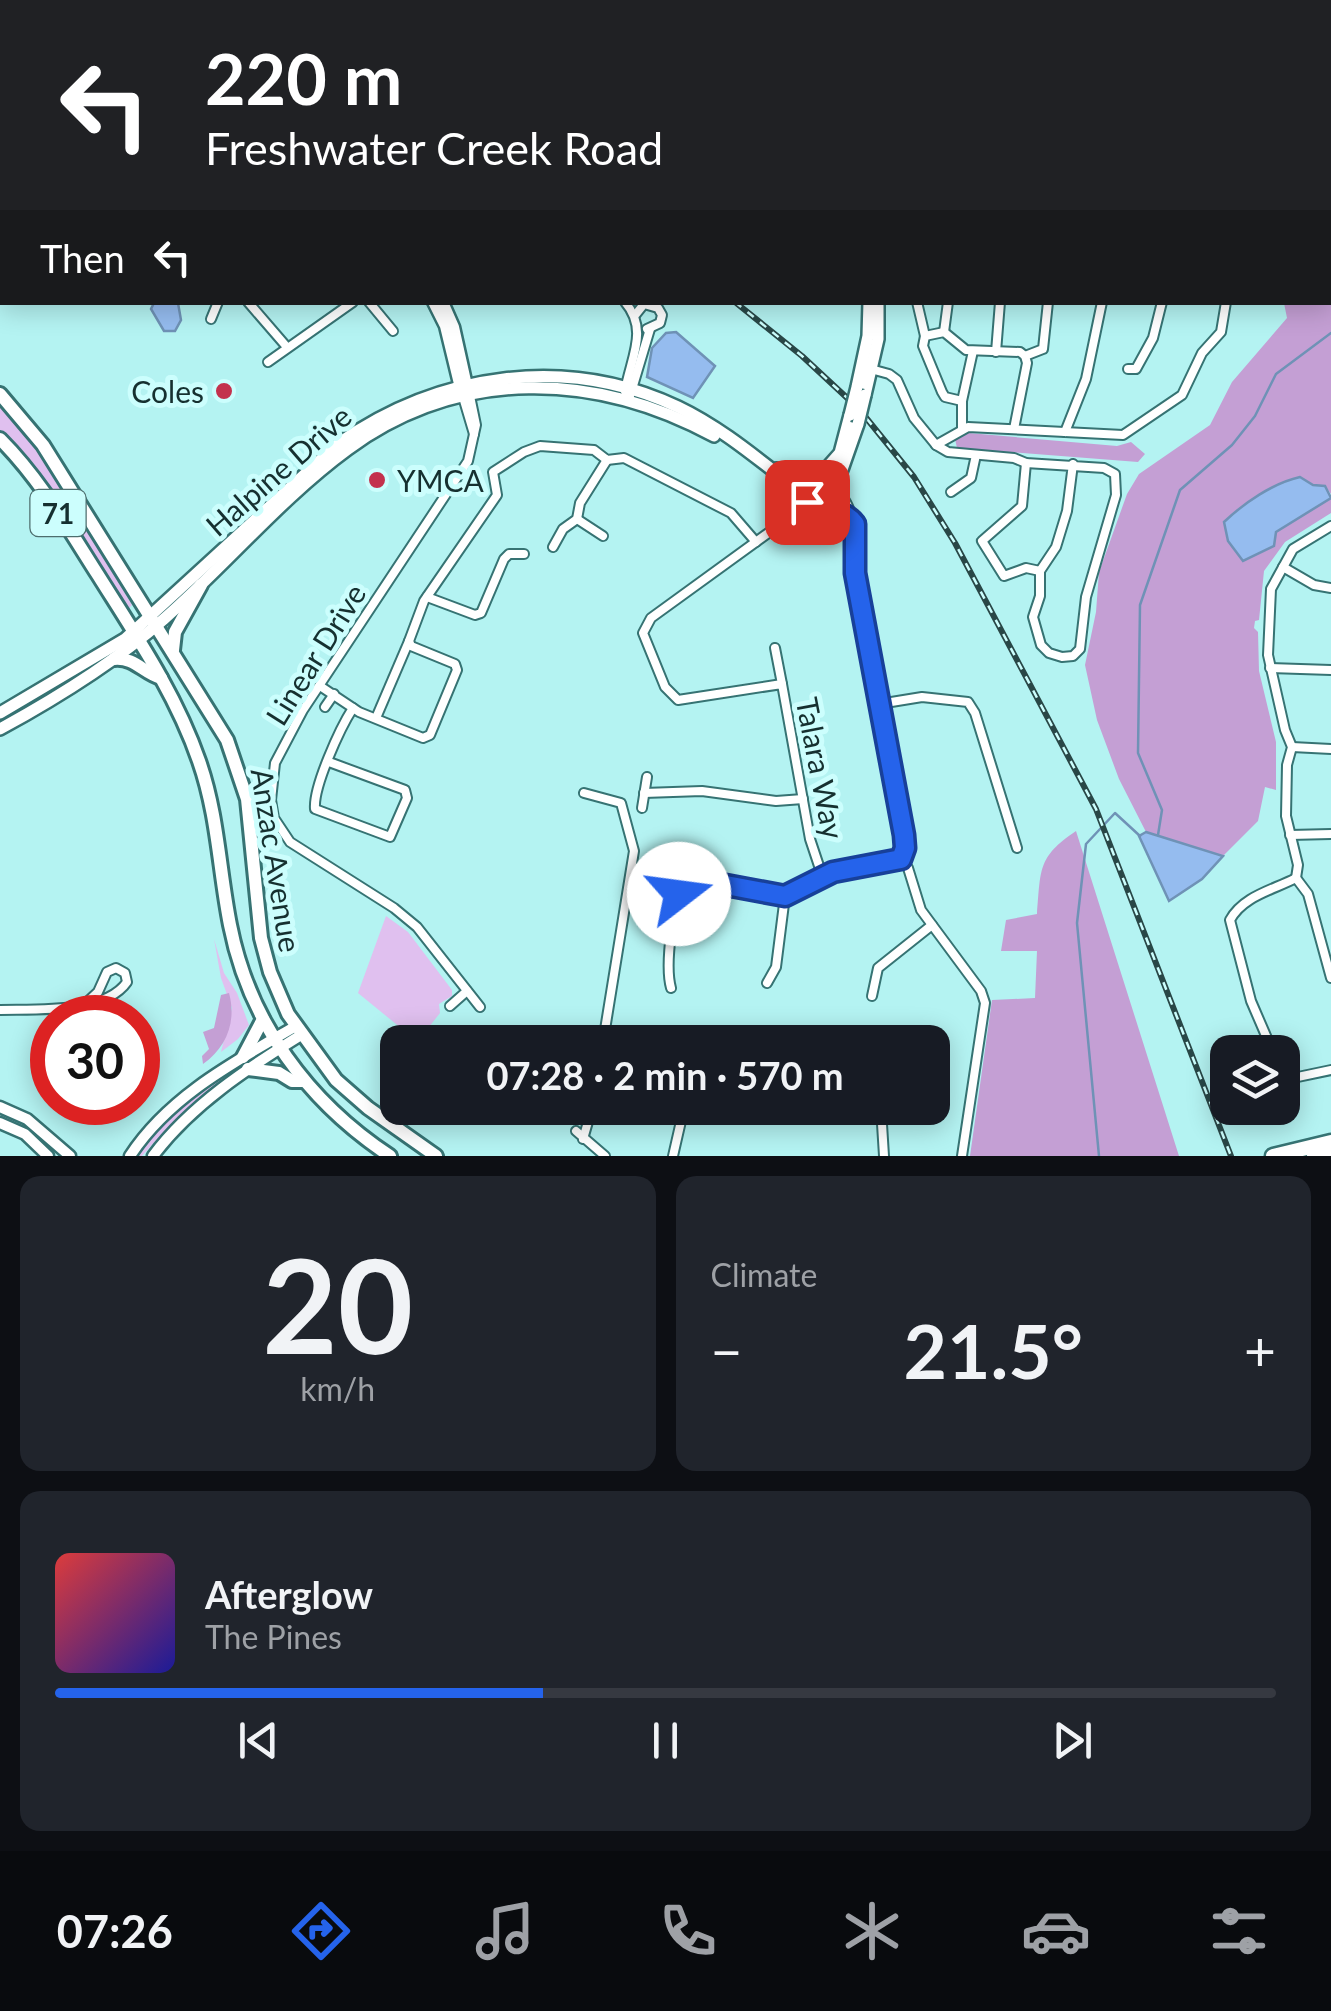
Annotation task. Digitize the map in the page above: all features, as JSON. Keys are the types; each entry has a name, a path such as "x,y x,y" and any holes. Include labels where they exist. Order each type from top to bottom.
{"highway":[{"name":"Anzac Avenue","path":"0,394 42,445 222,730 238,766 252,826 261,938 276,986 298,1030 346,1089 436,1156"},
{"name":"Anzac Avenue","path":"0,440 51,502 161,678 189,734 218,835 233,938 263,1018 304,1081 344,1124 393,1156"},
{"path":"173,650 175,632 202,585"},
{"path":"114,659 130,660 161,678"},
{"path":"263,1018 246,1063 292,1081 304,1081"},
{"path":"393,1156 409,1138"},
{"path":"1274,1156 1331,1142"},
{"path":"1314,1156 1331,1152"}],"main road":[{"path":"867,368 869,305"},
{"path":"822,508 839,487 879,328 878,305"},
{"name":"Halpine Drive","path":"154,620 339,443 398,408 465,391 548,387 627,394 698,417 822,508"},
{"name":"Halpine Drive","path":"154,620 202,585 322,469 349,448 414,412 465,391"},
{"path":"804,495 804,482 840,453 854,420"},
{"name":"Halpine Drive","path":"772,468 818,473"},
{"path":"818,473 839,487"},
{"path":"0,730 114,659 154,620"},
{"path":"0,713 136,636"}],"street":[{"path":"211,319 217,305"},
{"path":"251,305 286,346"},
{"path":"268,362 349,305"},
{"path":"371,305 393,331"},
{"path":"434,305 445,326 465,391"},
{"path":"444,305 454,327 465,391"},
{"path":"627,394 640,326 628,305"},
{"path":"636,314 641,305"},
{"path":"627,394 650,329 660,323 660,311 655,305"},
{"path":"918,305 926,336 923,346 942,392 962,401"},
{"path":"944,332 948,305"},
{"path":"996,352 1000,305"},
{"path":"1026,356 1043,348 1048,305"},
{"path":"1065,432 1086,380 1101,305"},
{"path":"1128,369 1136,369 1144,360 1161,305"},
{"path":"936,444 962,428 1118,437 1176,402 1188,387 1202,353 1221,332 1226,305"},
{"path":"640,326 650,329"},
{"path":"926,336 944,332"},
{"path":"944,332 960,347 973,352 1020,352 1026,356 1014,429"},
{"path":"962,428 962,401 973,352"},
{"path":"867,368 898,380 914,418 936,444 951,453 1016,458 1026,463 1072,464 1109,468 1115,474 1117,484 1086,597 1082,643 1073,656 1062,657 1049,653 1037,635 1034,617 1040,596 1040,571 1056,547 1067,511 1072,464"},
{"name":"Linear Drive","path":"465,391 474,434 466,466 303,710 274,764 272,800 274,818 290,842 417,927 480,1007"},
{"path":"376,718 427,597 497,495 493,472 524,452 540,446 594,450 607,460 624,458 730,513 756,542"},
{"path":"951,492 971,478 976,455"},
{"path":"553,547 563,529 577,519 580,503 607,460"},
{"path":"1026,463 1022,506 982,542 1004,576 1026,568 1040,571"},
{"path":"839,487 854,520 854,562 905,844 901,859"},
{"name":"Talara Way","path":"793,515 804,495"},
{"path":"822,508 854,520"},
{"name":"Talara Way","path":"822,508 793,515 651,618 642,633 666,687 678,700 782,684 810,838 822,875"},
{"path":"577,519 603,536"},
{"path":"1331,526 1293,549 1271,588 1270,668 1292,746 1287,765 1286,813 1298,868 1296,878 1308,894 1331,978"},
{"path":"427,597 476,616 481,613 504,559 509,554 524,554"},
{"path":"1283,567 1314,585 1331,588"},
{"path":"320,686 353,708 423,738 430,735 457,670 455,664 410,646 409,640"},
{"path":"775,648 782,684"},
{"path":"1270,668 1331,670"},
{"path":"325,707 334,694"},
{"path":"879,704 922,697 968,702 1016,848"},
{"path":"329,762 404,790 406,798 390,837 315,809 314,802 329,762 344,722 353,708"},
{"path":"1292,746 1331,749"},
{"path":"642,808 647,777"},
{"path":"644,794 702,792 776,801 803,799"},
{"path":"584,793 621,803 633,842 605,1025"},
{"path":"1290,835 1331,834"},
{"path":"671,988 667,968 679,894 686,883 699,880 785,896 822,875 901,859"},
{"path":"901,859 910,871 918,904 985,1003 962,1156"},
{"path":"1266,1035 1252,1001 1230,920 1233,913 1264,891 1296,878"},
{"path":"766,984 776,967 785,896"},
{"path":"872,996 878,968 932,925"},
{"path":"116,968 125,973 127,982 121,990 85,1004 98,992 110,970 116,968"},
{"path":"450,1006 467,991"},
{"path":"0,1010 30,1009"},
{"path":"130,1156 162,1118 208,1079 246,1063 298,1030"},
{"path":"152,1156 246,1063"},
{"path":"1300,1076 1331,1070"},
{"path":"0,1107 27,1119 70,1156"},
{"path":"0,1122 25,1134 48,1156"},
{"path":"583,1139 589,1125"},
{"path":"673,1156 680,1125"},
{"path":"883,1125 884,1156"},
{"path":"576,1131 605,1156"}],"shaded area":[{"path":"1284,305 1331,305 1331,494 1325,486 1313,485 1301,477 1259,495 1224,523 1276,532 1331,498 1331,513 1285,542 1264,571 1259,620 1254,628 1258,632 1259,671 1276,742 1276,790 1265,787 1258,821 1223,856 1146,832 1119,779 1097,720 1085,665 1099,572 1127,494 1139,474 1210,425 1232,382 1287,318"},
{"path":"0,400 71,499 132,605 127,610 46,483 0,430"},
{"path":"969,433 1117,446 1131,442 1145,454 1138,462 957,448 955,439"},
{"path":"1076,831 1179,1156 970,1156 992,1000 1035,998 1037,951 1001,951 1006,920 1037,914 1043,866 1054,849"},
{"path":"386,916 408,932 452,990 452,996 439,1004 440,1013 430,1025 397,1025 358,993"},
{"path":"214,939 224,973 237,993 249,1025 221,1052 232,1008 221,978"},
{"path":"229,993 232,1014 228,1033 203,1064 202,1056 209,1049 203,1032 214,1028 221,995"},
{"path":"266,1049 257,1060 187,1111 142,1156 134,1156 195,1095"}],"water":[{"path":"153,305 178,305 181,320 175,331 164,331 151,309"},
{"path":"676,332 715,366 693,398 647,377 652,348 666,333"},
{"path":"1300,477 1313,485 1325,486 1331,498 1276,532 1274,546 1243,561 1228,541 1224,522 1259,495"},
{"path":"1146,832 1223,856 1202,879 1169,901 1139,836"}],"waterway":[{"path":"1158,835 1162,810 1138,753 1140,605 1180,490 1232,445 1255,416 1276,374 1331,333"},
{"path":"1099,1156 1077,923 1086,844 1115,813 1140,836"}],"railway":[{"path":"739,305 859,409 914,477 955,543 1096,809 1231,1156"}],"place":[{"name":"Coles","path":"224,391"},
{"name":"YMCA","path":"377,480"}],"route":[{"path":"679,894 686,883 699,880 785,896 822,875 901,859 904,852 855,573 854,520 840,511 816,508 807,502"}]}
